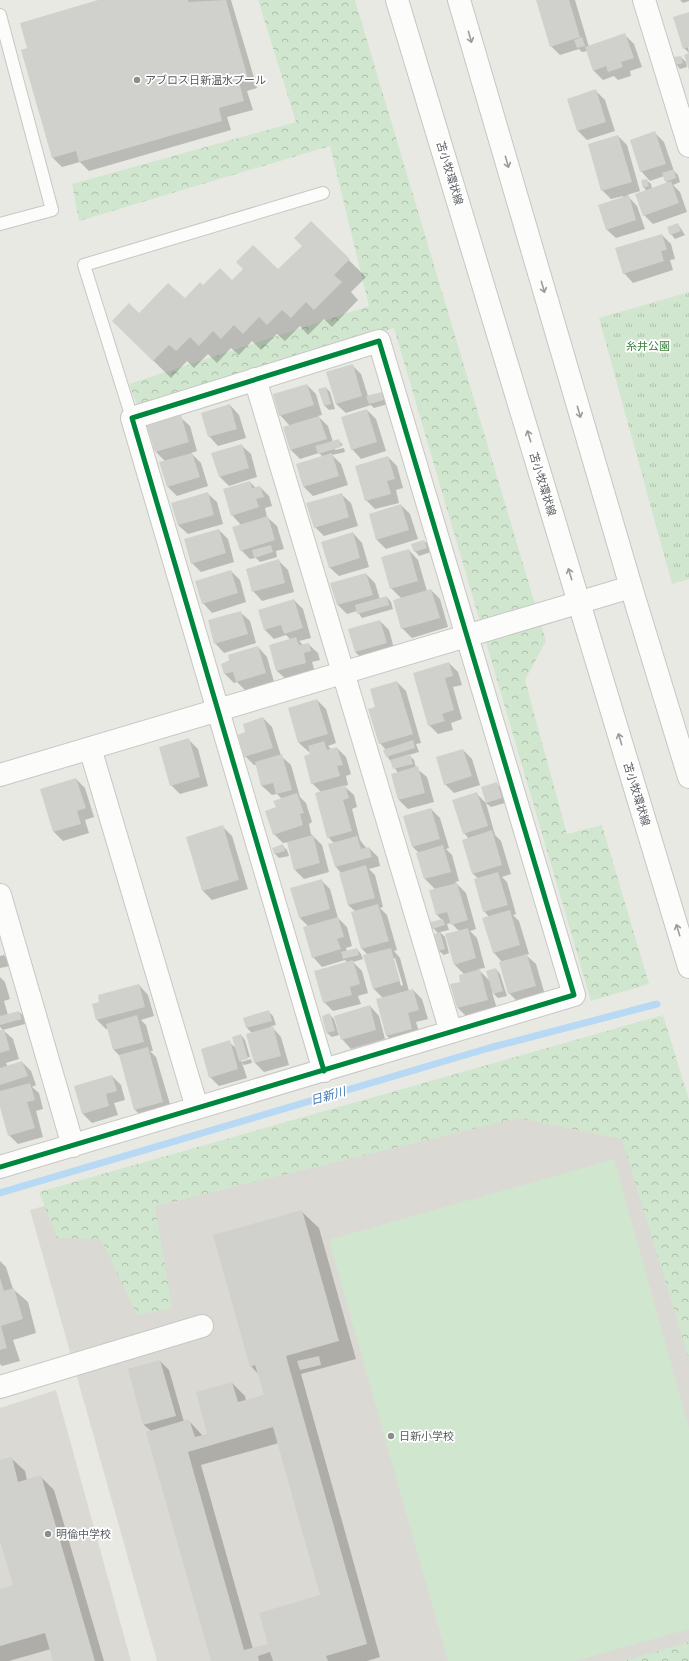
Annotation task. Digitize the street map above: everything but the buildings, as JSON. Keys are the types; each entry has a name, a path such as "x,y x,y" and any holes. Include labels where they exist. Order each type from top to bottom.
{"street":[{"name":"苫小牧環状線","path":"397,0 688,961"},
{"path":"459,0 631,587 689,777"},
{"path":"644,0 689,146"},
{"path":"0,1167 324,1071 574,995 379,341 132,418 324,1071"},
{"path":"255,379 451,1032"},
{"path":"0,775 631,587"},
{"path":"90,748 197,1108"},
{"path":"0,895 73,1146"},
{"path":"0,1387 202,1326"}],"lane":[{"path":"0,15 52,210 0,222"},
{"path":"132,418 84,265 323,193"}],"shaded area":[{"name":"日新小学校","path":"660,1031 689,1127 689,1661 157,1661 30,1210"},
{"name":"明倫中学校","path":"56,1390 131,1661 0,1661 0,1408"}],"green space":[{"path":"258,0 355,0 546,641 525,680 567,834 602,825 649,984 591,1001 394,328 139,410 129,384 369,306 330,146 79,221 72,184 296,122"},
{"name":"糸井公園","path":"689,292 689,579 672,584 599,318"},
{"path":"663,1015 689,1100 689,1359 622,1139 518,1118 155,1206 172,1308 137,1315 101,1239 57,1238 39,1192"},
{"path":"614,1159 689,1428 689,1629 575,1661 448,1661 329,1240"},
{"path":"689,1642 689,1661 624,1661"}],"waterway":[{"name":"日新川","path":"0,1193 489,1048 657,1004"}],"cycle path":[{"path":"0,1167 574,995 379,341 132,418 324,1071"}],"place":[{"name":"アブロス日新温水プール","path":"137,80"},
{"name":"日新小学校","path":"391,1436"},
{"name":"明倫中学校","path":"48,1534"}]}
